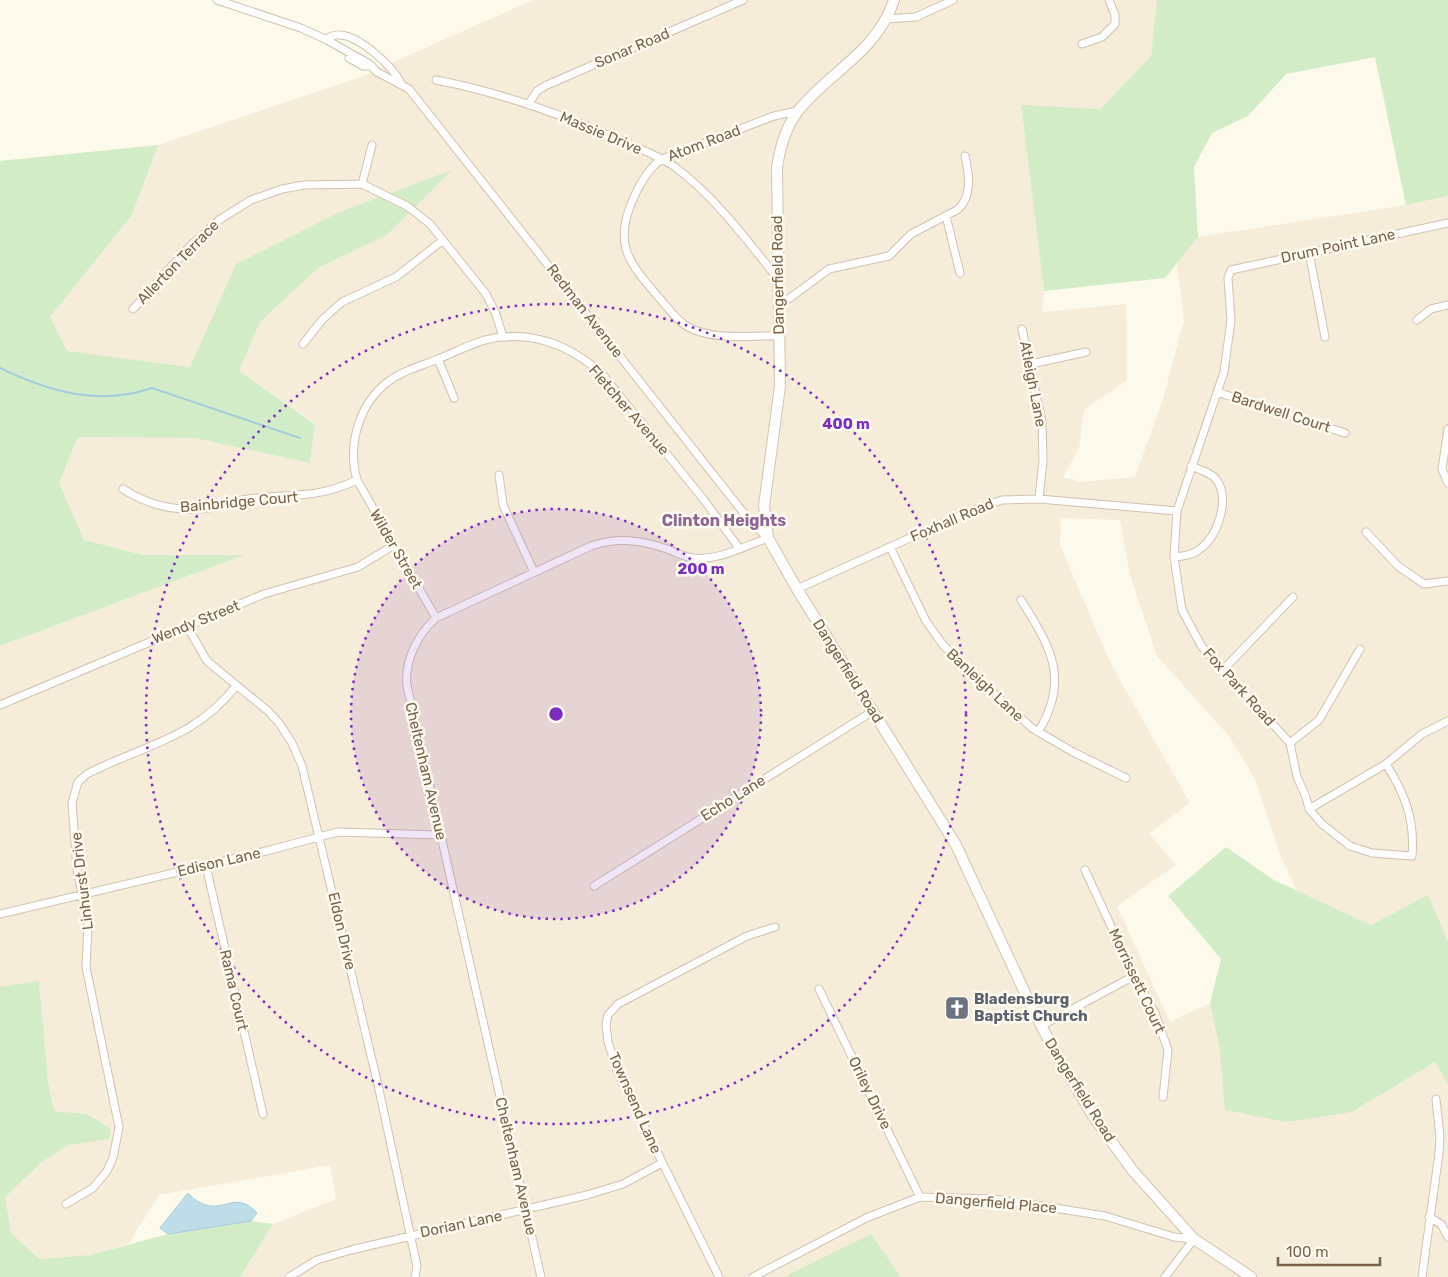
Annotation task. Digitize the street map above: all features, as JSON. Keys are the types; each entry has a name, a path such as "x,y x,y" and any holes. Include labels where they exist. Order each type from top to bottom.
{"street":[{"path":"217,0 325,39 336,50 363,66 372,66 377,72 402,84"},
{"name":"Sonar Road","path":"528,105 537,91 547,85 743,0"},
{"name":"Dangerfield Road","path":"894,0 887,19 874,38 798,111 785,132 779,156 779,399 764,506 768,538 797,590 956,845 1041,1026 1112,1142 1133,1170 1194,1239 1251,1277"},
{"path":"887,19 916,17 953,0"},
{"path":"1082,44 1102,37 1115,24 1115,15 1109,0"},
{"path":"325,39 340,34 368,54 378,56 397,75 402,84"},
{"name":"Massie Drive","path":"436,80 492,93 528,105 599,131 662,159 685,176 727,215 778,279"},
{"name":"Redman Avenue","path":"402,84 416,96 750,521 768,538"},
{"name":"Atom Road","path":"779,336 717,335 687,327 633,267 627,251 624,221 638,189 655,164 662,159 774,116 798,111"},
{"path":"362,184 372,145"},
{"path":"778,303 790,298 829,268 889,256 911,234 962,206 966,199 969,184 965,156"},
{"name":"Allerton Terrace","path":"133,309 197,240 219,220 251,200 282,189 304,185 362,184 407,206 430,224 486,294 496,314 503,337"},
{"path":"946,216 960,273"},
{"name":"Drum Point Lane","path":"1230,272 1240,267 1448,223"},
{"path":"303,344 322,320 342,302 396,277 443,240"},
{"path":"1309,252 1326,337"},
{"name":"Fox Park Road","path":"1230,272 1228,278 1230,335 1217,392 1177,511 1174,558 1182,610 1202,647 1290,743"},
{"path":"1417,320 1431,309 1448,304"},
{"name":"Atleigh Lane","path":"1022,329 1042,422 1043,460 1039,499"},
{"name":"Fletcher Avenue","path":"357,480 354,443 358,424 366,407 390,380 466,347 503,337 550,342 564,347 592,365 603,375 678,466 739,548"},
{"path":"1031,364 1086,352"},
{"path":"438,359 454,398"},
{"name":"Bardwell Court","path":"1217,392 1345,433"},
{"path":"1448,429 1442,469 1448,483"},
{"path":"1174,558 1194,553 1208,542 1222,506 1222,496 1218,482 1208,473 1191,466"},
{"path":"499,475 503,505 534,572"},
{"name":"Bainbridge Court","path":"123,489 135,496 164,507 197,509 247,499 322,493 357,480"},
{"name":"Wilder Street","path":"357,480 436,618"},
{"name":"Foxhall Road","path":"797,590 991,502 1018,498 1039,499 1177,511"},
{"path":"1366,532 1398,566 1424,584 1448,581"},
{"name":"Cheltenham Avenue","path":"541,1277 466,941 440,835 406,677 408,664 418,640 436,618 591,546 617,540 635,540 694,558 716,556 768,538"},
{"name":"Wendy Street","path":"0,705 264,594 358,567 394,545"},
{"name":"Banleigh Lane","path":"890,547 923,615 943,645 1024,722 1073,752 1126,778"},
{"path":"1222,670 1294,597"},
{"path":"1021,600 1045,640 1053,662 1054,676 1051,706 1038,732"},
{"name":"Eldon Drive","path":"187,626 207,661 268,711 292,743 302,766 320,837 417,1266 415,1277"},
{"path":"1360,650 1319,720 1290,743 1297,777 1309,809 1322,824 1350,846 1372,853 1412,856 1412,828 1406,798 1386,764"},
{"name":"Linhurst Drive","path":"66,1204 93,1188 107,1171 113,1158 118,1127 86,972 88,924 77,870 73,796 78,782 87,774 191,728 222,704 236,686"},
{"name":"Echo Lane","path":"594,886 873,711"},
{"path":"1309,809 1386,764 1422,734 1448,721"},
{"name":"Edison Lane","path":"0,914 206,866 320,837 352,831 440,835"},
{"name":"Rama Court","path":"206,866 263,1114"},
{"name":"Morrissett Court","path":"1085,870 1134,976 1155,1013 1168,1050 1163,1096"},
{"name":"Townsend Lane","path":"719,1277 618,1073 606,1036 608,1015 618,1004 747,936 775,927"},
{"path":"1041,1026 1134,976"},
{"name":"Oriley Drive","path":"819,989 920,1196"},
{"path":"1422,1277 1440,1136 1436,1099"},
{"name":"Dorian Lane","path":"289,1277 317,1260 410,1235 526,1210 609,1189 662,1163"},
{"name":"Dangerfield Place","path":"753,1277 866,1218 920,1196 992,1200 1042,1206 1105,1216 1174,1237 1194,1239"},
{"path":"1429,1217 1442,1224 1448,1237"},
{"path":"1164,1277 1194,1239"}],"shaded area":[{"path":"533,0 1157,0 1151,56 1100,109 1021,106 1044,291 1042,312 1126,304 1127,380 1084,410 1079,448 1063,477 1081,482 1135,477 1162,402 1184,321 1177,263 1198,237 1406,205 1448,196 1448,942 1427,896 1371,925 1297,891 1282,859 1255,779 1229,736 1157,656 1130,575 1120,520 1061,518 1060,546 1111,664 1190,803 1149,834 1176,865 1117,906 1170,1022 1210,1003 1220,1050 1352,1112 1435,1062 1448,1084 1448,1277 901,1277 871,1234 783,1277 240,1277 273,1224 336,1199 330,1165 159,1195 128,1244 90,1255 39,1259 11,1233 4,1198 42,1162 69,1145 109,1139 87,1114 54,1111 48,1081 39,982 0,987 0,646 242,555 143,555 83,540 59,483 78,437 194,438 310,463 315,423 239,371 260,322 318,268 387,235 450,171 337,213 236,264 190,367 67,351 50,317 132,215 158,145 358,78"}],"green space":[{"path":"1157,0 1448,0 1448,196 1406,205 1375,57 1286,74 1248,116 1212,133 1194,167 1198,237 1165,278 1044,291 1021,105 1100,109 1151,56"},
{"path":"158,145 132,215 50,317 67,351 190,367 236,264 337,213 452,170 387,235 318,268 260,322 239,371 315,424 310,463 194,438 78,437 59,483 84,540 143,555 244,555 0,646 0,161"},
{"path":"1226,847 1274,880 1371,925 1428,895 1448,942 1448,1084 1435,1062 1352,1112 1286,1122 1225,1110 1220,1050 1210,1003 1221,959 1168,896"},
{"path":"39,981 48,1081 54,1111 87,1114 111,1129 109,1139 69,1145 42,1162 5,1197 11,1233 39,1259 90,1255 168,1234 251,1221 273,1224 240,1277 0,1277 0,987"},
{"path":"871,1234 901,1277 783,1277"}],"water":[{"path":"188,1193 199,1202 208,1206 240,1203 248,1205 257,1213 251,1221 168,1234 160,1228"}],"waterway":[{"path":"0,368 37,384 75,394 113,396 152,388 300,438"}],"place":[{"name":"Bladensburg Baptist Church","path":"957,1008"}],"district":[{"name":"Clinton Heights","path":"724,520"}]}
